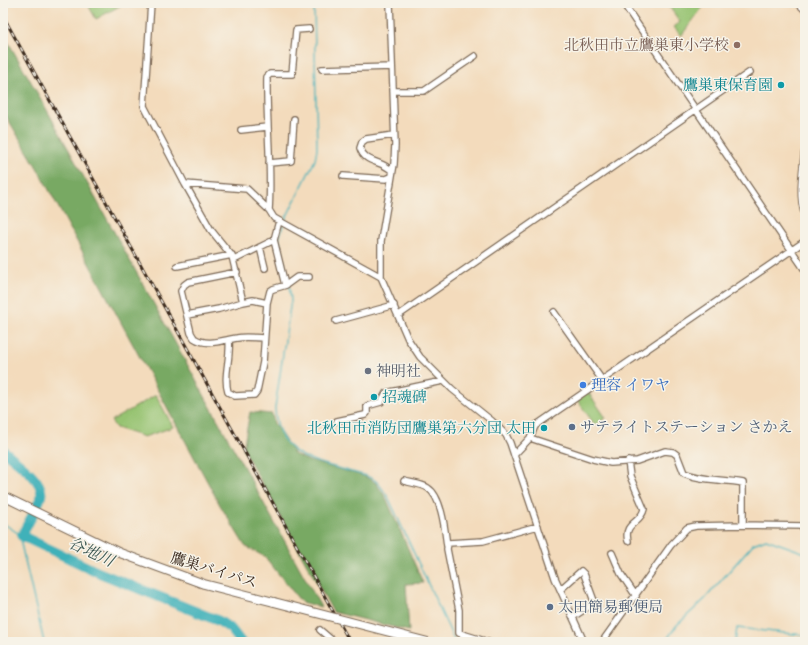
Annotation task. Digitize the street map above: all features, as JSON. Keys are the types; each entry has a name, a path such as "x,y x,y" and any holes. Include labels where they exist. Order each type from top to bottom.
{"highway":[{"name":"鷹巣バイパス","path":"3,496 120,554 204,584 428,642"}],"main road":[{"path":"805,153 802,179 803,206 805,214"}],"street":[{"path":"151,3 144,106 211,230 233,258 238,272 243,302"},
{"path":"390,3 394,135 392,174 381,241 381,277 399,315 408,339 420,357 443,380 492,421 506,435 561,589 584,642"},
{"path":"623,3 805,270"},
{"path":"798,3 805,10"},
{"path":"269,210 271,188 267,127 267,77 270,74 292,74 296,30 309,29"},
{"path":"393,91 424,91 475,56"},
{"path":"322,69 392,67"},
{"path":"399,315 696,111 750,72"},
{"path":"269,163 291,161 294,118"},
{"path":"241,130 267,127"},
{"path":"392,174 384,165 367,158 360,148 362,142 366,139 394,135"},
{"path":"343,176 386,180 392,174"},
{"path":"185,184 247,189 269,210 274,218 381,277"},
{"path":"176,266 233,258 274,240 283,223"},
{"path":"274,240 287,284"},
{"path":"514,455 530,438 535,426 805,241"},
{"path":"260,247 265,268"},
{"path":"238,272 188,282 184,285 181,291 191,333 198,342 205,343 241,337 263,338"},
{"path":"229,340 231,351 226,386 228,392 235,396 254,395 257,391 263,362 263,338 270,291 287,284 297,277 309,277"},
{"path":"187,315 253,300 267,303"},
{"path":"336,321 394,305"},
{"path":"554,312 602,380"},
{"path":"337,421 365,415 367,413 367,406 382,402 386,393 443,380"},
{"path":"530,438 593,459 611,463 628,462 665,451 673,452 677,455 684,473 694,478 743,483 743,524"},
{"path":"628,462 630,476 644,509 643,513 630,525 627,532 628,541"},
{"path":"404,480 427,487 432,492 439,504 459,610 459,633 488,642"},
{"path":"602,642 671,545 687,528 696,526 743,524 805,526"},
{"path":"447,546 448,543 483,541 538,526"},
{"path":"612,553 621,574 636,596"},
{"path":"561,589 581,571 584,574 594,601 591,605 573,617"},
{"path":"320,630 334,642"}],"green space":[{"path":"87,3 125,3 96,19"},
{"path":"667,3 706,3 681,36 674,27 680,22"},
{"path":"3,33 321,607 301,602 265,557 245,546 220,505 36,166 3,111"},
{"path":"588,392 606,418 595,425 577,400"},
{"path":"156,395 173,427 144,437 116,428 111,421"},
{"path":"250,412 272,414 274,423 294,454 309,461 364,476 376,483 386,498 423,583 406,584 409,631 333,612 243,449"}],"waterway":[{"path":"284,222 315,160 317,149 314,3"},
{"path":"283,225 279,239 288,282"},
{"path":"289,285 291,300 275,408 277,425 282,437 290,447 311,460 362,474 375,480 388,497 455,642"},
{"name":"谷地川","path":"3,450 34,477 41,490 41,496 35,511 22,536 100,573 219,621 231,629 241,642"},
{"path":"3,523 22,536 21,544 44,642"},
{"path":"665,642 677,625 704,600 753,544 766,539 805,553"},
{"path":"735,642 737,628 804,635 805,628"}],"railway":[{"path":"3,16 350,642"}],"place":[{"name":"北秋田市立鷹巣東小学校","path":"737,45"},
{"name":"鷹巣東保育園","path":"781,85"},
{"name":"神明社","path":"368,371"},
{"name":"理容 イワヤ","path":"583,385"},
{"name":"招魂碑","path":"374,397"},
{"name":"サテライトステーション さかえ","path":"572,427"},
{"name":"北秋田市消防団鷹巣第六分団 太田","path":"544,428"},
{"name":"太田簡易郵便局","path":"550,607"}]}
